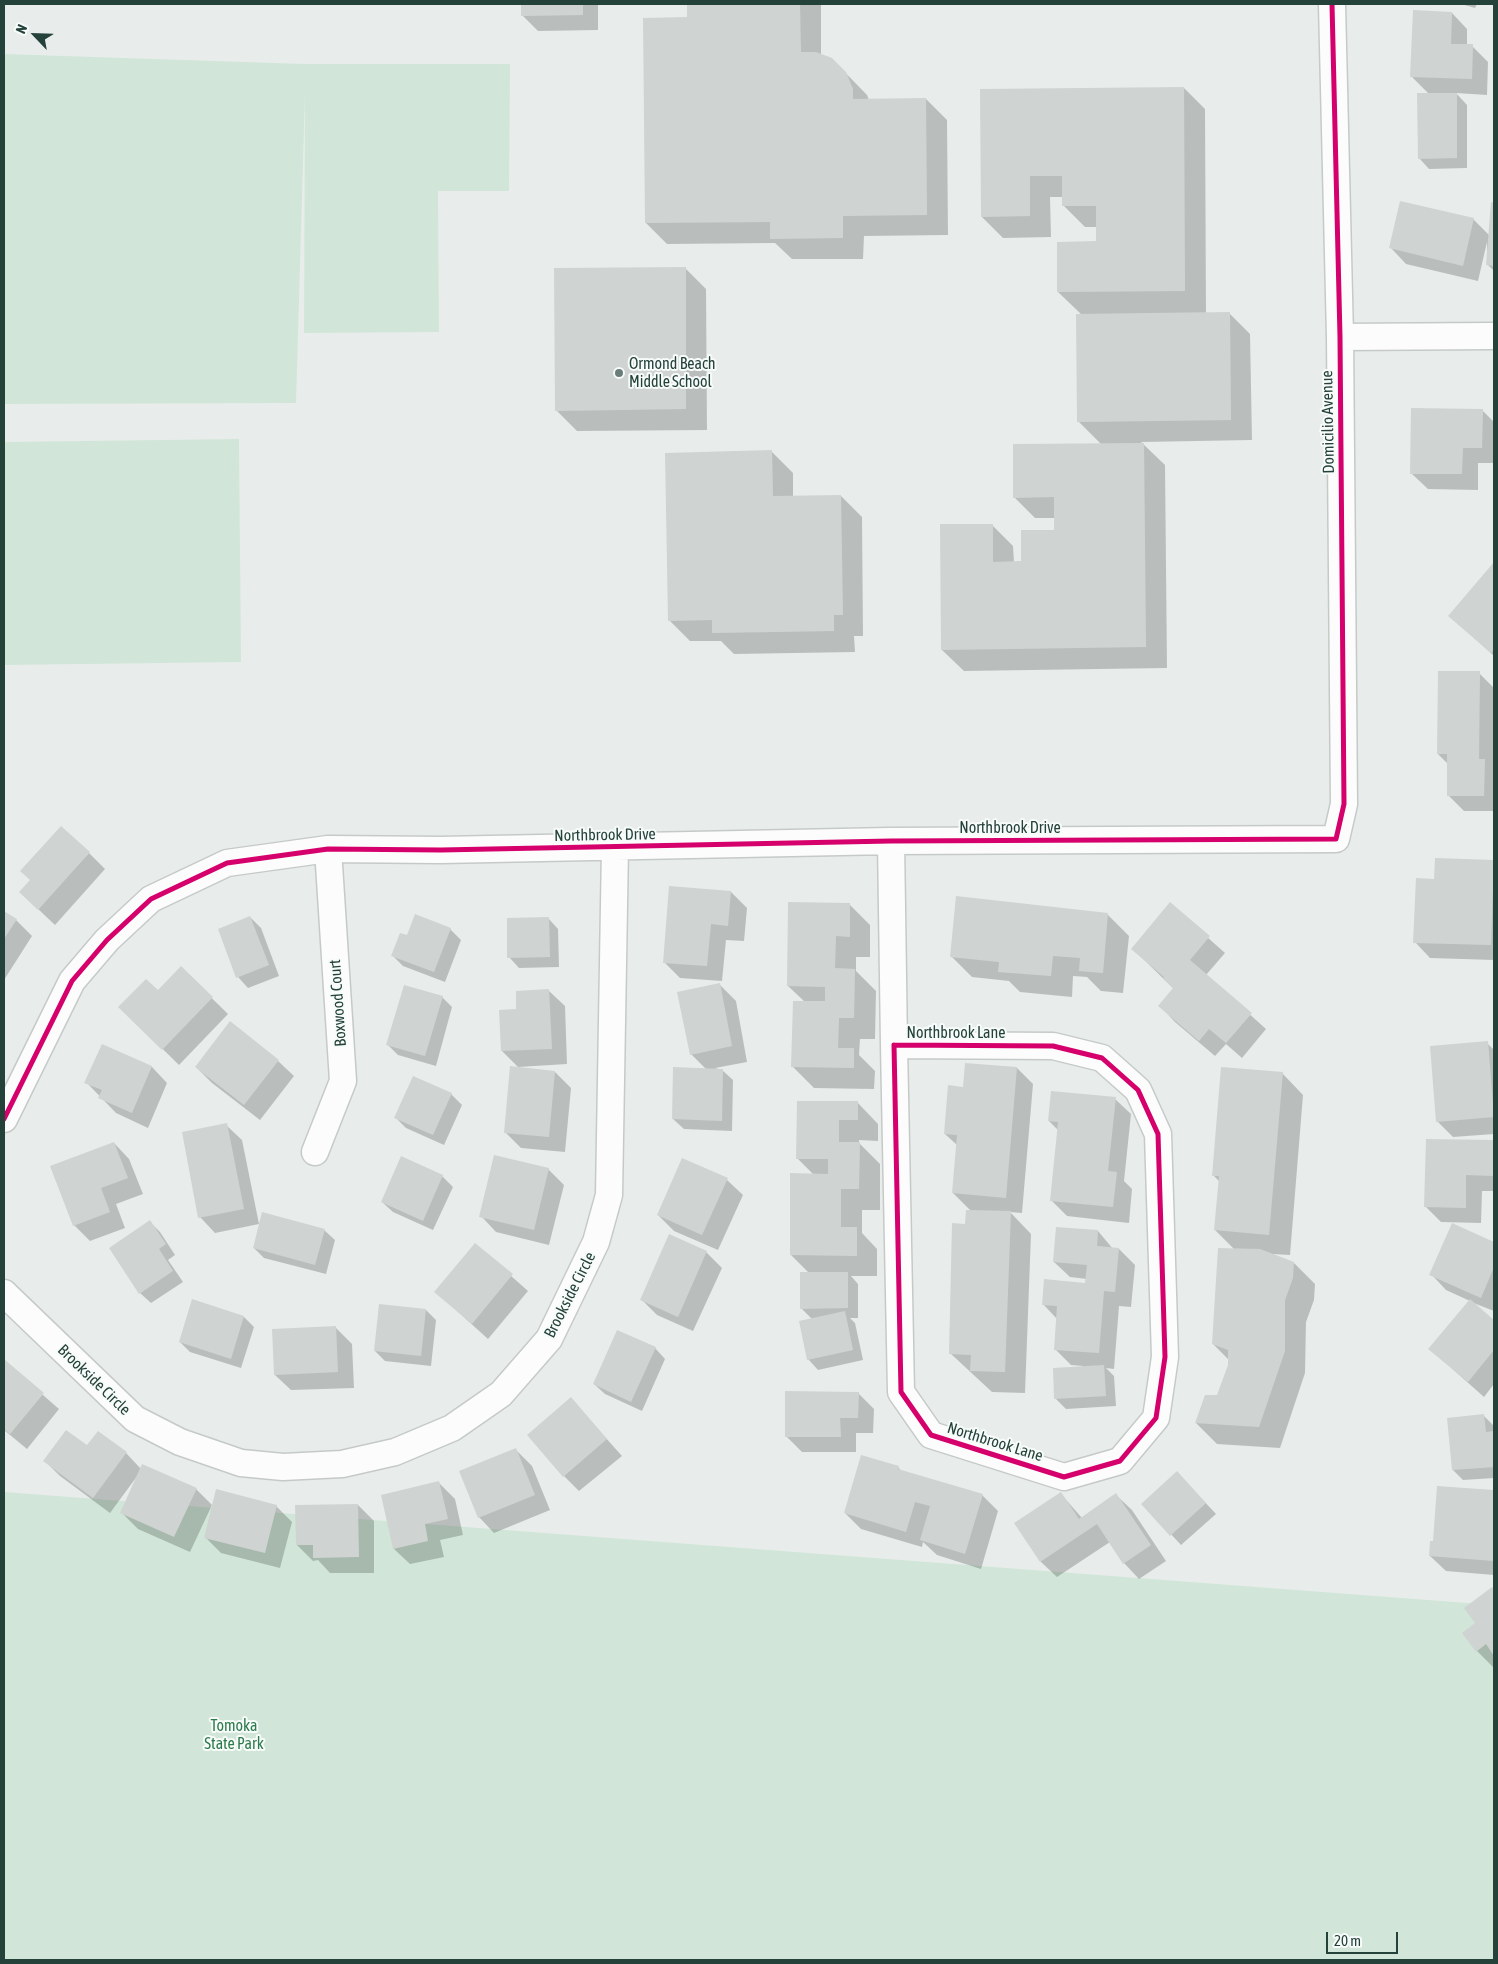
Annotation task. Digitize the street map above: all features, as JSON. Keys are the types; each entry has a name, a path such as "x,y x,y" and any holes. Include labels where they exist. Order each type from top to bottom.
{"street":[{"name":"Domicilio Avenue","path":"1332,4 1340,337 1344,804 1336,839"},
{"path":"1340,337 1494,336"},
{"name":"Northbrook Drive","path":"4,1119 72,981 107,940 151,899 227,863 328,849 442,850 890,841 1336,839"},
{"name":"Northbrook Lane","path":"890,841 900,1392 932,1435 1054,1474 1064,1477 1120,1461 1156,1418 1165,1357 1158,1134 1138,1090 1102,1058 1053,1046 894,1045"},
{"name":"Brookside Circle","path":"4,1293 135,1419 180,1442 241,1463 283,1467 342,1464 395,1452 452,1428 501,1394 549,1339 596,1242 609,1195 615,847"},
{"name":"Boxwood Court","path":"315,1152 343,1081 328,849"}],"green space":[{"path":"4,54 305,64 510,64 509,191 438,191 439,332 304,333 305,94 296,403 4,404"},
{"path":"239,439 241,662 4,665 4,442"},
{"name":"Tomoka State Park","path":"4,1492 1494,1605 1494,1960 4,1960"}],"building":[{"path":"521,4 583,4 583,15 521,16"},
{"path":"687,4 800,4 801,52 816,52 832,58 846,72 853,89 853,99 926,98 927,215 843,216 843,238 770,239 770,222 645,223 643,18 687,17"},
{"path":"1413,10 1452,12 1451,44 1473,44 1472,79 1410,77"},
{"path":"1184,87 1185,291 1057,292 1057,242 1096,241 1096,206 1062,206 1062,176 1030,176 1030,216 981,217 980,89"},
{"path":"1417,93 1457,93 1457,158 1418,159"},
{"path":"1400,201 1474,218 1463,266 1389,248"},
{"path":"1491,202 1494,203 1494,266 1486,265"},
{"path":"686,267 686,409 555,411 554,268"},
{"path":"1230,312 1231,420 1077,422 1076,314"},
{"path":"1411,408 1483,409 1482,448 1463,448 1462,474 1410,474"},
{"path":"1144,443 1146,647 941,650 940,524 993,524 993,562 1021,561 1021,530 1054,530 1054,497 1013,498 1013,444"},
{"path":"772,450 773,496 841,495 843,615 834,615 834,631 712,633 712,620 668,621 665,453"},
{"path":"1494,562 1494,649 1491,653 1448,616"},
{"path":"1438,671 1480,671 1479,759 1485,759 1484,796 1447,796 1447,754 1437,754"},
{"path":"61,826 90,852 38,910 19,892 30,880 20,871"},
{"path":"1435,858 1494,860 1491,945 1413,943 1416,878 1434,879"},
{"path":"669,886 731,891 728,926 711,924 707,966 663,963"},
{"path":"956,896 1108,913 1103,973 1079,971 1080,958 1053,956 1051,976 998,972 999,962 950,957"},
{"path":"788,902 850,903 850,937 836,936 835,968 855,969 854,1018 839,1018 838,1048 854,1048 854,1068 791,1067 793,1001 825,1001 825,987 787,986"},
{"path":"1170,902 1210,936 1190,960 1252,1013 1226,1043 1209,1029 1199,1041 1158,1006 1173,988 1163,979 1164,977 1131,949"},
{"path":"4,911 17,919 4,939"},
{"path":"415,914 451,928 434,972 391,956 400,933 407,935"},
{"path":"250,916 269,965 236,978 218,929"},
{"path":"549,917 550,957 507,958 507,918"},
{"path":"181,966 213,997 162,1050 118,1007 146,979 158,990"},
{"path":"720,983 732,1046 690,1055 677,992"},
{"path":"404,985 443,996 425,1056 386,1045"},
{"path":"549,989 552,1049 501,1051 499,1010 516,1009 516,991"},
{"path":"230,1021 279,1060 244,1105 195,1067"},
{"path":"1488,1041 1494,1117 1436,1122 1430,1046"},
{"path":"102,1044 152,1066 132,1113 98,1098 102,1090 84,1083"},
{"path":"965,1063 1017,1067 1006,1198 952,1193 957,1135 944,1134 948,1085 963,1087"},
{"path":"510,1066 555,1071 549,1137 504,1133"},
{"path":"673,1067 723,1069 722,1121 672,1119"},
{"path":"1221,1067 1283,1072 1269,1235 1214,1230 1219,1176 1212,1176"},
{"path":"413,1076 452,1093 433,1135 394,1118"},
{"path":"1051,1091 1116,1097 1108,1171 1117,1172 1113,1207 1050,1201 1058,1122 1048,1121"},
{"path":"797,1101 858,1101 858,1120 839,1120 839,1142 860,1142 859,1189 841,1189 841,1227 857,1227 857,1256 790,1255 790,1173 828,1174 828,1159 796,1159"},
{"path":"227,1123 244,1209 198,1218 182,1132"},
{"path":"1426,1139 1494,1140 1494,1176 1466,1175 1466,1208 1424,1207"},
{"path":"114,1142 128,1178 101,1188 110,1212 73,1226 50,1166"},
{"path":"494,1155 549,1168 534,1230 479,1217"},
{"path":"401,1156 443,1175 423,1221 381,1202"},
{"path":"682,1158 728,1178 702,1235 657,1215"},
{"path":"966,1210 1011,1211 1005,1372 970,1371 971,1355 949,1354 952,1223 965,1224"},
{"path":"262,1212 325,1229 315,1265 253,1248"},
{"path":"150,1220 166,1244 159,1249 173,1271 139,1294 109,1248"},
{"path":"1452,1223 1494,1242 1494,1267 1481,1298 1429,1275"},
{"path":"1056,1227 1098,1230 1097,1246 1119,1248 1115,1292 1104,1291 1099,1353 1054,1350 1057,1306 1042,1305 1044,1279 1085,1283 1087,1265 1053,1262"},
{"path":"669,1234 707,1251 678,1317 640,1300"},
{"path":"475,1243 513,1274 472,1324 434,1292"},
{"path":"1218,1248 1260,1249 1294,1262 1293,1278 1285,1300 1285,1351 1259,1427 1195,1423 1205,1395 1217,1395 1228,1365 1228,1350 1212,1344"},
{"path":"800,1272 848,1272 848,1308 800,1309"},
{"path":"192,1299 244,1316 231,1359 179,1342"},
{"path":"1470,1299 1494,1320 1494,1350 1468,1382 1428,1349"},
{"path":"379,1304 426,1309 421,1356 374,1351"},
{"path":"845,1311 853,1350 807,1360 799,1321"},
{"path":"336,1326 338,1372 274,1375 272,1329"},
{"path":"617,1330 656,1347 631,1402 593,1384"},
{"path":"4,1359 44,1393 10,1434 4,1429"},
{"path":"1104,1365 1106,1396 1054,1399 1053,1368"},
{"path":"785,1391 859,1392 858,1418 840,1418 841,1437 785,1437"},
{"path":"571,1397 607,1439 563,1477 527,1435"},
{"path":"1484,1414 1486,1432 1494,1431 1494,1467 1452,1470 1447,1418"},
{"path":"66,1430 87,1445 98,1431 127,1452 93,1498 43,1461"},
{"path":"516,1448 535,1495 478,1518 459,1471"},
{"path":"861,1455 899,1466 898,1469 983,1494 965,1554 920,1540 930,1506 915,1502 906,1532 844,1513"},
{"path":"142,1464 197,1488 174,1537 120,1513"},
{"path":"1177,1471 1206,1503 1170,1536 1141,1504"},
{"path":"439,1481 448,1519 425,1524 428,1541 393,1549 381,1495"},
{"path":"1437,1486 1494,1490 1494,1561 1429,1556 1430,1541 1433,1541"},
{"path":"216,1489 277,1505 265,1553 204,1538"},
{"path":"1061,1492 1079,1519 1116,1493 1151,1545 1123,1564 1097,1524 1040,1562 1014,1523"},
{"path":"358,1504 359,1557 313,1558 313,1545 296,1545 295,1505"},
{"path":"1492,1587 1494,1590 1494,1656 1486,1644 1476,1652 1462,1633 1475,1623 1464,1608"}],"cycle path":[{"path":"4,1119 72,981 107,940 151,899 227,863 328,849 441,850 891,841 1336,839 1344,804 1340,337 1332,4"},
{"path":"894,1045 1053,1046 1102,1058 1138,1090 1158,1134 1165,1357 1156,1418 1120,1461 1064,1477 931,1435 901,1392 894,1045"}],"place":[{"name":"Ormond Beach Middle School","path":"619,373"}]}
